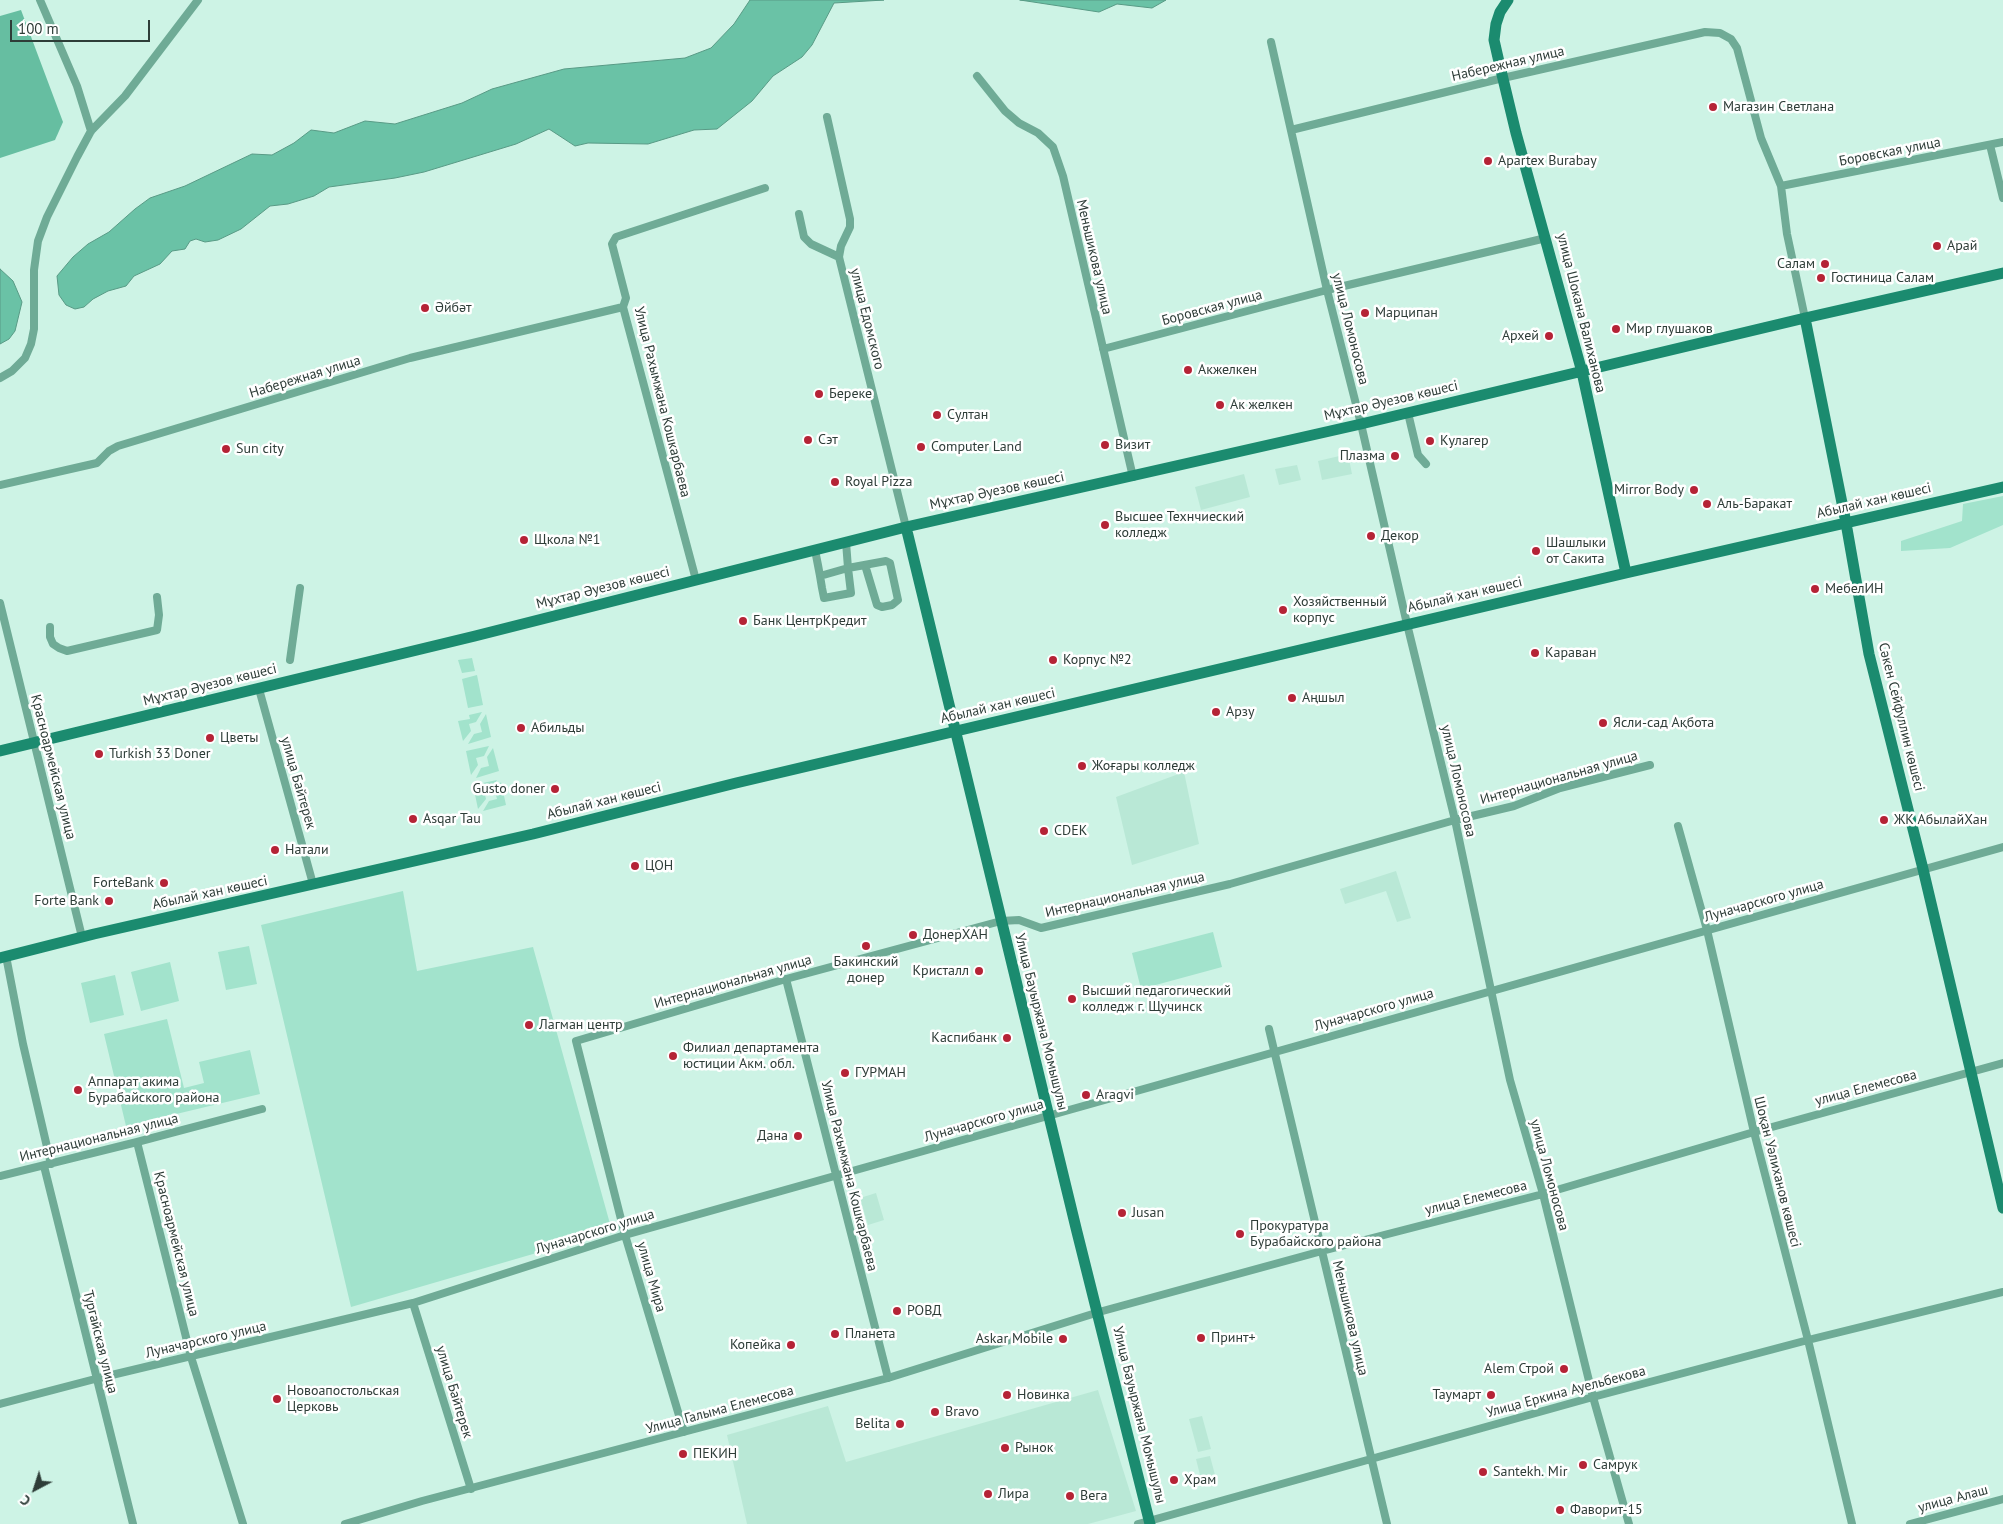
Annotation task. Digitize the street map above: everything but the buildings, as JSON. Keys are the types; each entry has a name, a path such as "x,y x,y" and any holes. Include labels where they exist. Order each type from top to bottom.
{"street":[{"path":"40,0 76,86 91,131"},
{"path":"0,378 12,371 25,358 31,344 34,329 34,270 38,241 47,217 91,131 125,96 198,0"},
{"name":"улица Шокана Валиханова","path":"1508,0 1500,12 1494,40 1516,133 1582,372 1626,573"},
{"name":"Набережная улица","path":"1291,130 1502,78 1705,32 1720,33 1731,39 1737,48 1761,138 1781,186"},
{"name":"улица Ломоносова","path":"1271,42 1327,290 1361,424 1455,820 1510,1080 1543,1194 1593,1397 1629,1524"},
{"name":"Меньшикова улица","path":"976,76 1005,111 1019,123 1038,133 1053,147 1063,176 1133,477"},
{"name":"улица Едомского","path":"827,118 850,219 850,227 841,246 839,256 906,527"},
{"name":"Боровская улица","path":"1781,186 2003,142"},
{"path":"1990,145 2003,198"},
{"path":"1781,186 1787,234 1805,318"},
{"name":"Улица Рахымжана Кошкарбаева","path":"696,580 623,307 626,298 612,244 616,236 764,188"},
{"path":"799,214 804,238 811,244 839,256"},
{"name":"Боровская улица","path":"1103,349 1327,290 1546,238"},
{"name":"Мұхтар Әуезов көшесі","path":"0,751 259,689 906,527 1133,477 2003,273"},
{"name":"Набережная улица","path":"0,485 97,462 118,446 410,358 623,307"},
{"name":"Сәкен Сейфуллин көшесі","path":"1805,318 1846,523 1869,654 1924,869 2003,1208"},
{"path":"1408,413 1418,454 1426,464"},
{"name":"Абылай хан көшесі","path":"3,957 82,937 528,836 736,783 1407,624 2003,487"},
{"name":"Улица Бауыржана Момышулы","path":"906,527 1001,921 1150,1522"},
{"path":"815,550 824,598 851,593 846,542"},
{"path":"820,576 848,568 886,561 890,563 898,600 892,605 882,608 877,605 865,565"},
{"path":"290,660 300,588"},
{"path":"50,627 50,637 53,644 67,651 157,630 159,615 157,597"},
{"name":"Красноармейская улица","path":"0,604 2,622 35,743 82,937"},
{"name":"улица Байтерек","path":"259,689 313,884"},
{"name":"Интернациональная улица","path":"576,1041 786,979 1001,921 1019,920 1041,928 1230,884 1455,820 1514,806 1560,788 1650,765"},
{"name":"Шоқан Уәлиханов көшесі","path":"1678,826 1707,930 1754,1132 1808,1340 1852,1524"},
{"name":"Луначарского улица","path":"0,1404 413,1303 625,1235 2003,847"},
{"name":"Тургайская улица","path":"3,957 23,1044 47,1165 96,1379 132,1524"},
{"name":"Улица Рахымжана Кошкарбаева","path":"786,979 888,1378"},
{"name":"Меньшикова улица","path":"1269,1030 1387,1524"},
{"name":"улица Мира","path":"576,1041 625,1235 684,1432"},
{"name":"улица Елемесова","path":"1098,1312 1322,1251 1543,1194 1754,1132 2003,1063"},
{"name":"Интернациональная улица","path":"0,1176 262,1109"},
{"name":"Красноармейская улица","path":"137,1142 191,1357 243,1524"},
{"name":"Улица Еркина Ауельбекова","path":"1138,1524 1593,1397 1808,1340 2003,1292"},
{"name":"улица Байтерек","path":"413,1303 471,1489"},
{"name":"Улица Галыма Елемесова","path":"345,1524 422,1501 888,1378 1098,1312"},
{"name":"улица Алаш","path":"1910,1524 2003,1499"}],"shaded area":[{"path":"750,0 884,0 834,3 812,45 802,57 773,76 752,101 717,129 694,130 648,144 588,143 575,146 549,129 516,144 424,172 329,187 314,196 288,204 270,206 241,229 218,240 205,242 196,239 190,241 185,249 172,251 160,264 134,276 126,286 108,291 93,299 84,307 75,309 66,305 59,295 57,276 73,257 88,244 109,232 150,198 185,186 252,154 272,155 294,143 311,130 334,133 365,121 395,124 462,103 492,89 564,69 685,58 711,48 734,24"},
{"path":"1020,0 1166,0 1152,8 1117,4 1099,12"},
{"path":"21,10 63,122 55,140 0,158 0,16"},
{"path":"0,269 13,281 22,302 15,331 9,339 0,344"},
{"path":"1348,454 1352,474 1322,480 1318,461"},
{"path":"1297,465 1301,480 1279,485 1275,469"},
{"path":"1244,474 1250,497 1201,510 1195,487"},
{"path":"2003,496 2003,525 1950,548 1901,551 1901,541 1962,521 1963,504"},
{"path":"472,658 475,671 462,673 458,660"},
{"path":"477,675 483,705 468,708 462,679"},
{"path":"482,712 476,722 469,724 471,731 463,741 458,721 470,719 469,715"},
{"path":"486,714 491,737 468,744 474,734 482,732 480,724"},
{"path":"489,746 484,756 476,758 478,765 471,775 466,751"},
{"path":"493,748 499,771 476,778 481,768 489,766 487,757"},
{"path":"1184,772 1199,844 1132,865 1116,797"},
{"path":"497,780 491,789 484,791 486,799 478,809 473,785"},
{"path":"501,782 506,805 483,811 489,801 497,799 495,791"},
{"path":"1396,871 1411,918 1397,922 1386,891 1345,904 1340,889"},
{"path":"403,891 417,971 533,947 612,1231 351,1307 261,925"},
{"path":"1213,932 1222,967 1141,989 1132,953"},
{"path":"249,946 257,984 226,990 218,952"},
{"path":"170,962 179,1001 141,1011 131,972"},
{"path":"115,975 124,1015 90,1023 81,983"},
{"path":"167,1019 184,1088 204,1083 199,1062 250,1050 260,1094 126,1126 104,1034"},
{"path":"876,1193 884,1220 868,1225 860,1198"},
{"name":"Рынок","path":"1098,1390 1136,1511 1088,1524 747,1524 727,1435 828,1406 846,1462"},
{"path":"1202,1416 1211,1449 1198,1452 1189,1419"},
{"path":"1210,1456 1215,1475 1201,1479 1196,1459"}],"place":[{"name":"Магазин Светлана","path":"1713,107"},
{"name":"Apartex Burabay","path":"1488,161"},
{"name":"Арай","path":"1937,246"},
{"name":"Салам","path":"1825,264"},
{"name":"Гостиница Салам","path":"1821,278"},
{"name":"Әйбәт","path":"425,308"},
{"name":"Марципан","path":"1365,313"},
{"name":"Мир глушаков","path":"1616,329"},
{"name":"Архей","path":"1549,336"},
{"name":"Акжелкен","path":"1188,370"},
{"name":"Береке","path":"819,394"},
{"name":"Ак желкен","path":"1220,405"},
{"name":"Султан","path":"937,415"},
{"name":"Сэт","path":"808,440"},
{"name":"Кулагер","path":"1430,441"},
{"name":"Визит","path":"1105,445"},
{"name":"Computer Land","path":"921,447"},
{"name":"Sun city","path":"226,449"},
{"name":"Плазма","path":"1395,456"},
{"name":"Royal Pizza","path":"835,482"},
{"name":"Mirror Body","path":"1694,490"},
{"name":"Аль-Баракат","path":"1707,504"},
{"name":"Высшее Технчиеский колледж","path":"1105,525"},
{"name":"Декор","path":"1371,536"},
{"name":"Щкола №1","path":"524,540"},
{"name":"Шашлыки от Сакита","path":"1536,551"},
{"name":"МебелИН","path":"1815,589"},
{"name":"Хозяйственный корпус","path":"1283,610"},
{"name":"Банк ЦентрКредит","path":"743,621"},
{"name":"Караван","path":"1535,653"},
{"name":"Корпус №2","path":"1053,660"},
{"name":"Аңшыл","path":"1292,698"},
{"name":"Арзу","path":"1216,712"},
{"name":"Ясли-сад Ақбота","path":"1603,723"},
{"name":"Абильды","path":"521,728"},
{"name":"Цветы","path":"210,738"},
{"name":"Turkish 33 Doner","path":"99,754"},
{"name":"Жоғары колледж","path":"1082,766"},
{"name":"Gusto doner","path":"555,789"},
{"name":"Asqar Tau","path":"413,819"},
{"name":"ЖК АбылайХан","path":"1884,820"},
{"name":"CDEK","path":"1044,831"},
{"name":"Натали","path":"275,850"},
{"name":"ЦОН","path":"635,866"},
{"name":"ForteBank","path":"164,883"},
{"name":"Forte Bank","path":"109,901"},
{"name":"ДонерХАН","path":"913,935"},
{"name":"Бакинский донер","path":"866,946"},
{"name":"Кристалл","path":"979,971"},
{"name":"Высший педагогический колледж г. Щучинск","path":"1072,999"},
{"name":"Лагман центр","path":"529,1025"},
{"name":"Каспибанк","path":"1007,1038"},
{"name":"Филиал департамента юстиции Акм. обл.","path":"673,1056"},
{"name":"ГУРМАН","path":"845,1073"},
{"name":"Аппарат акима Бурабайского района","path":"78,1090"},
{"name":"Aragvi","path":"1086,1095"},
{"name":"Дана","path":"798,1136"},
{"name":"Jusan","path":"1122,1213"},
{"name":"Прокуратура Бурабайского района","path":"1240,1234"},
{"name":"РОВД","path":"897,1311"},
{"name":"Планета","path":"835,1334"},
{"name":"Принт+","path":"1201,1338"},
{"name":"Askar Mobile","path":"1063,1339"},
{"name":"Копейка","path":"791,1345"},
{"name":"Alem Строй","path":"1564,1369"},
{"name":"Новинка","path":"1007,1395"},
{"name":"Таумарт","path":"1491,1395"},
{"name":"Новоапостольская Церковь","path":"277,1399"},
{"name":"Bravo","path":"935,1412"},
{"name":"Belita","path":"900,1424"},
{"name":"Рынок","path":"1005,1448"},
{"name":"ПЕКИН","path":"683,1454"},
{"name":"Самрук","path":"1583,1465"},
{"name":"Santekh. Mir","path":"1483,1472"},
{"name":"Храм","path":"1174,1480"},
{"name":"Лира","path":"988,1494"},
{"name":"Вега","path":"1070,1496"},
{"name":"Фаворит-15","path":"1560,1510"}]}
